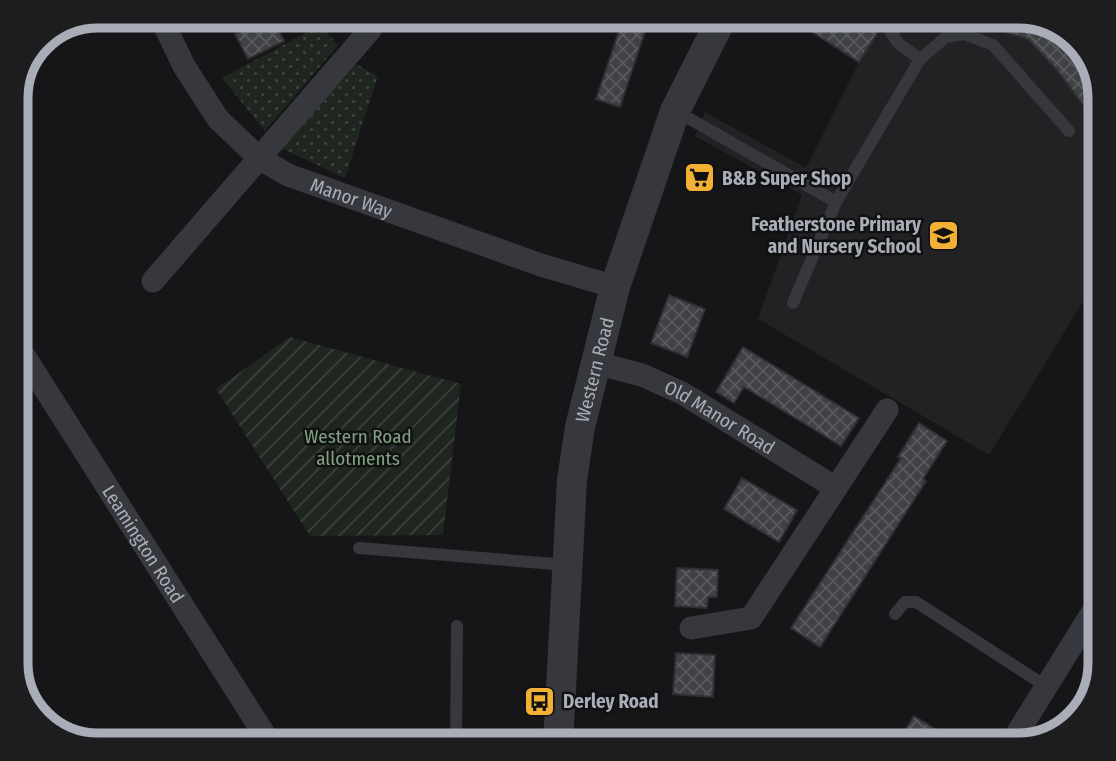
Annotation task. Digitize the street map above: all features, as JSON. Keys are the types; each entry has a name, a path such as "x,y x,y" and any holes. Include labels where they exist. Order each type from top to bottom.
{"street":[{"name":"Manor Way","path":"166,28 184,66 218,119 259,158 288,175 541,265 615,287"},
{"name":"Western Road","path":"559,733 572,480 580,427 615,287 675,111 717,28"},
{"path":"153,282 370,30"},
{"name":"Leamington Road","path":"28,362 263,733"},
{"name":"Old Manor Road","path":"596,363 642,374 682,393 836,488"},
{"path":"691,628 751,618 887,410"},
{"path":"1018,733 1088,620"}],"lane":[{"path":"889,28 898,43 920,59"},
{"path":"793,303 836,202 920,59 946,37 964,34 993,45 1069,131"},
{"path":"675,111 836,202"},
{"path":"359,548 568,565"},
{"path":"895,614 905,602 916,602 1047,687"},
{"path":"456,733 457,626"}],"shaded area":[{"name":"Featherstone Primary and Nursery School","path":"881,28 1017,28 1036,30 1057,40 1079,63 1086,80 1088,294 989,455 758,319 802,195 695,136 705,112 806,168 859,62"}],"green space":[{"path":"314,28 323,28 338,45 265,131 222,78"},
{"path":"356,64 378,76 345,178 281,148"},
{"name":"Western Road allotments","path":"290,337 461,384 443,535 310,536 216,389"}],"building":[{"path":"242,28 277,28 284,41 248,59 235,34 243,30"},
{"path":"620,28 646,28 620,107 596,99"},
{"path":"806,28 880,28 859,62"},
{"path":"991,28 1036,30 1057,40 1079,63 1083,72 1088,111 1057,70 1028,39"},
{"path":"669,295 705,309 687,357 651,343"},
{"path":"743,347 859,418 841,446 744,387 734,403 716,392"},
{"path":"919,423 947,441 923,479 926,481 820,647 791,628 901,458 898,457"},
{"path":"742,478 797,510 779,542 724,509"},
{"path":"677,568 718,570 717,597 708,597 707,608 675,606"},
{"path":"676,653 715,655 713,697 673,694"},
{"path":"914,716 942,733 903,733"}],"place":[{"name":"B&B Super Shop","path":"699,178"},
{"name":"Featherstone Primary and Nursery School","path":"944,235"},
{"name":"Derley Road","path":"540,701"}]}
